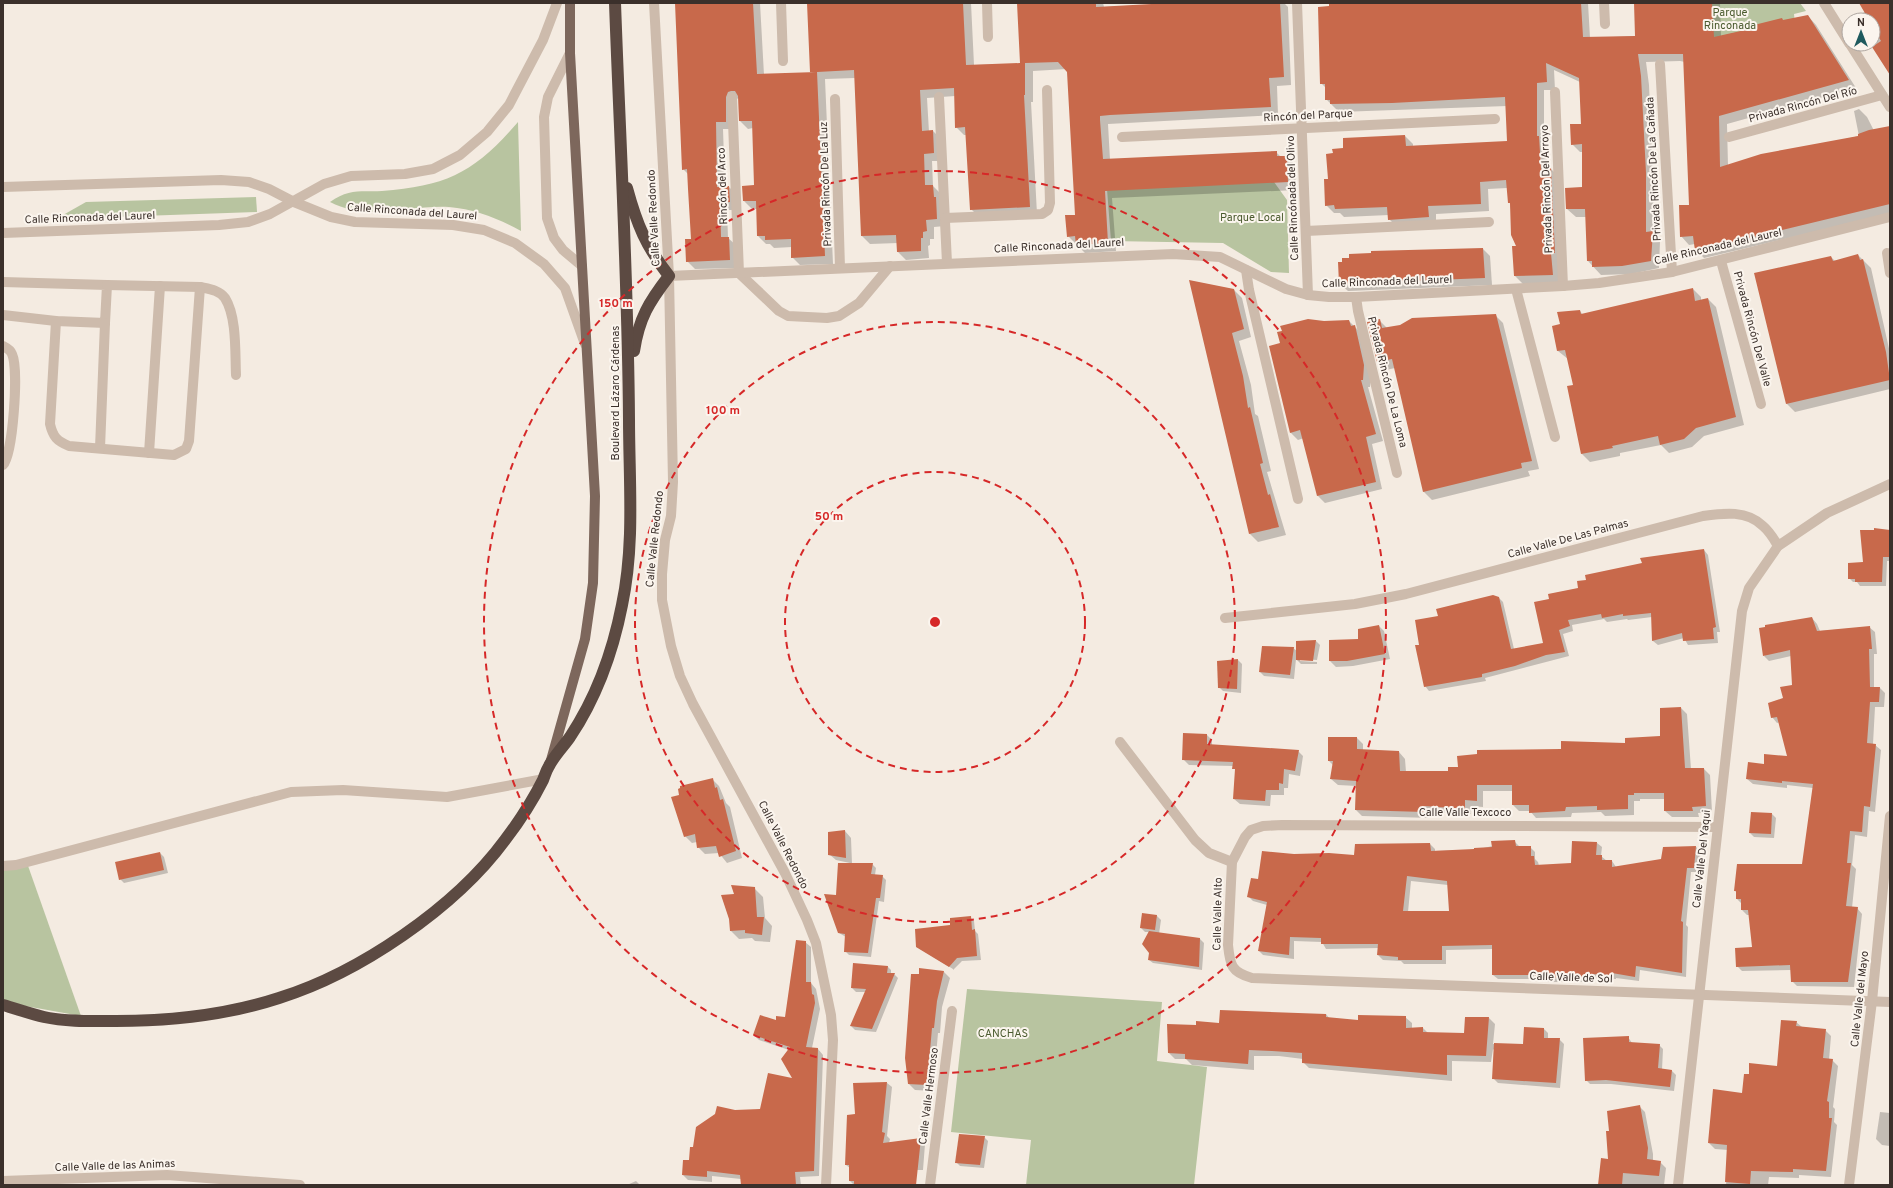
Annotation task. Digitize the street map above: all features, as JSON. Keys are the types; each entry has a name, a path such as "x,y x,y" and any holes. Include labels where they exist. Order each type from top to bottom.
{"highway":[{"name":"Boulevard Lázaro Cárdenas","path":"3,1006 46,1018 101,1021 154,1021 220,1012 279,998 323,980 378,952 432,913 471,879 505,840 544,779 549,765 570,737 588,705 605,664 623,604 628,558 628,328 615,3"},
{"path":"621,167 635,219 653,254 669,276 653,296 643,314 636,340 629,382"}],"main road":[{"name":"Boulevard Lázaro Cárdenas","path":"549,765 585,639 593,583 595,496 588,350 570,53 570,3"}],"street":[{"name":"Calle Rinconada del Laurel","path":"3,233 219,225 248,222 270,214 294,202 324,184 351,176 405,174 433,169 460,155 487,132 508,105 543,40 557,3"},
{"name":"Calle Valle Redondo","path":"654,3 669,276 672,482 670,516 662,574 662,600 670,646 683,683 785,873 816,942 831,1015 833,1040 826,1185"},
{"path":"781,3 783,61"},
{"path":"987,3 988,37"},
{"name":"Calle Rincónada del Olivo","path":"1297,3 1308,295"},
{"path":"1604,3 1605,24"},
{"path":"1824,3 1841,30"},
{"path":"1855,52 1890,107"},
{"path":"570,53 548,97 544,117 547,218 554,238 563,250 582,266"},
{"name":"Privada Rincón De La Cañada","path":"1660,64 1672,272"},
{"path":"946,218 1042,214 1048,210 1050,203 1046,90"},
{"name":"Privada Rincón Del Arroyo","path":"1555,92 1563,286"},
{"name":"Privada Rincón Del Río","path":"1729,137 1882,95"},
{"name":"Rincón del Arco","path":"732,97 739,273"},
{"path":"939,97 948,263"},
{"name":"Privada Rincón De La Luz","path":"835,99 840,268"},
{"name":"Rincón del Parque","path":"1122,137 1495,119"},
{"name":"Calle Rinconada del Laurel","path":"3,187 221,180 249,182 269,189 294,202 331,217 355,222 453,225 484,230 515,242 544,264 565,288 588,350"},
{"name":"Calle Rinconada del Laurel","path":"669,276 1173,254 1220,257 1286,289 1308,295 1329,297 1563,286 1599,283 1672,272 1890,217"},
{"path":"1306,231 1489,222"},
{"path":"1887,253 1890,273"},
{"name":"Privada Rincón Del Valle","path":"1721,260 1761,404"},
{"path":"739,273 779,311 788,316 828,318 839,316 859,303 890,266"},
{"path":"1246,270 1249,290 1298,499"},
{"path":"3,282 200,287 214,290 224,298 230,310 234,328 236,376"},
{"path":"100,448 107,285"},
{"path":"149,453 160,286"},
{"path":"56,321 50,424 52,434 62,443 69,446 174,455 186,449 189,441 200,287"},
{"path":"1516,288 1555,437"},
{"name":"Privada Rincón De La Loma","path":"1356,296 1358,310 1397,473"},
{"path":"3,316 56,321 105,323"},
{"path":"3,346 12,354 14,362 14,414 10,448 6,461 3,465"},
{"path":"1778,546 1827,513 1890,484"},
{"name":"Calle Valle De Las Palmas","path":"1225,618 1348,605 1406,594 1703,516 1725,513 1744,515 1763,525 1778,546"},
{"name":"Calle Valle Del Yaqui","path":"1678,1185 1742,611 1749,588 1778,546"},
{"path":"1120,742 1195,840 1209,853 1232,862"},
{"path":"3,866 23,863 291,792 343,790 447,797 544,779"},
{"name":"Calle Valle del Mayo","path":"1849,1185 1872,1001 1890,816"},
{"name":"Calle Valle Texcoco","path":"1232,862 1245,837 1252,830 1263,826 1717,827"},
{"name":"Calle Valle Alto","path":"1232,862 1228,944 1229,958 1233,968 1241,975 1252,978"},
{"name":"Calle Valle de Sol","path":"1252,978 1890,1002"},
{"name":"Calle Valle Hermoso","path":"930,1185 952,1010"},
{"name":"Calle Valle de las Animas","path":"3,1181 167,1175 300,1185"}],"green space":[{"name":"Parque Rinconada","path":"1712,3 1800,3 1806,11 1794,14 1795,24 1712,40"},
{"path":"518,122 521,231 486,215 459,208 434,207 388,211 358,211 344,208 330,202 349,193 405,189 443,180 459,173 488,153"},
{"name":"Parque Local","path":"1274,182 1287,200 1289,273 1271,272 1223,243 1111,241 1107,189"},
{"path":"256,197 257,212 56,219 86,202"},
{"path":"27,863 81,1016 3,1002 3,865"},
{"name":"CANCHAS","path":"967,989 1162,1002 1157,1061 1207,1067 1194,1185 1026,1185 1031,1140 951,1132"}],"building":[{"path":"675,3 753,3 757,74 817,72 825,256 791,258 791,239 765,240 765,236 757,236 756,201 743,201 742,186 754,185 752,121 739,121 738,96 735,91 731,91 728,92 726,97 726,122 716,122 717,187 729,186 730,202 720,202 721,237 729,237 730,260 686,262 685,239 691,239 687,169 682,170"},
{"path":"807,3 963,3 966,65 1020,63 1017,3 1096,3 1096,7 1170,3 1280,3 1284,77 1269,78 1271,107 1110,115 1100,116 1100,120 1103,159 1277,151 1277,156 1287,156 1288,182 1105,191 1108,243 1076,245 1075,236 1067,237 1065,215 1075,215 1067,72 1058,62 1025,63 1024,95 1030,207 970,210 965,127 955,128 954,88 920,90 922,131 933,130 934,153 924,154 925,185 933,185 934,197 936,197 937,219 926,220 927,231 923,232 923,238 921,238 921,251 897,252 896,235 861,236 854,70 810,72"},
{"path":"1329,3 1581,3 1583,37 1635,36 1634,3 1712,3 1714,37 1754,28 1754,25 1782,18 1783,20 1808,15 1849,80 1719,116 1720,167 1761,154 1858,136 1858,134 1869,130 1890,126 1890,204 1695,251 1693,236 1680,237 1679,205 1689,205 1683,54 1638,54 1641,76 1646,173 1646,232 1653,231 1651,261 1622,266 1592,267 1592,261 1587,261 1585,209 1566,209 1565,188 1582,187 1582,144 1571,145 1570,124 1581,124 1579,78 1546,63 1547,82 1537,83 1537,136 1539,136 1541,169 1551,168 1555,253 1551,253 1553,275 1514,276 1512,246 1516,246 1511,235 1510,203 1508,203 1506,180 1480,182 1481,204 1428,206 1429,217 1388,220 1387,207 1335,209 1334,205 1325,206 1324,179 1328,179 1326,154 1333,153 1332,149 1343,148 1343,138 1405,135 1406,146 1507,141 1505,97 1392,103 1330,104 1330,100 1325,100 1325,84 1320,84 1318,7 1329,6"},
{"path":"1859,3 1890,3 1890,75 1875,52 1881,52 1881,12 1864,12"},
{"path":"1483,248 1485,278 1339,284 1338,262 1342,262 1342,258 1349,258 1349,254 1371,253 1371,251"},
{"path":"1858,254 1860,260 1863,259 1886,352 1890,380 1786,404 1754,273 1831,256 1833,261"},
{"path":"1189,280 1234,289 1244,329 1232,333 1243,376 1248,408 1250,407 1263,463 1260,464 1268,495 1270,494 1279,527 1249,534"},
{"path":"1693,288 1695,301 1708,298 1736,417 1696,428 1684,439 1660,445 1658,436 1612,446 1613,448 1581,454 1567,386 1573,385 1565,350 1557,351 1552,326 1560,324 1557,312 1580,310 1581,314"},
{"path":"1496,314 1532,461 1521,463 1522,468 1423,492 1392,359 1377,362 1367,322 1380,319 1382,328 1400,325 1412,318"},
{"path":"1308,319 1324,321 1349,320 1351,326 1355,325 1364,365 1363,380 1361,380 1376,434 1366,437 1376,482 1317,496 1300,430 1290,433 1269,346 1280,343 1277,332 1282,331 1280,326"},
{"path":"1874,528 1890,530 1890,557 1883,557 1882,582 1855,582 1855,579 1848,579 1848,563 1863,562 1860,530 1874,530"},
{"path":"1704,549 1716,627 1713,628 1714,639 1683,641 1682,633 1652,641 1651,613 1623,616 1623,614 1602,618 1601,614 1568,620 1570,626 1559,630 1565,652 1546,655 1515,666 1482,674 1482,677 1424,687 1415,645 1419,645 1415,620 1438,616 1436,609 1493,595 1499,597 1511,649 1543,643 1534,602 1549,599 1548,594 1578,588 1577,581 1586,580 1585,575 1642,563 1640,558"},
{"path":"1812,617 1817,631 1870,626 1872,649 1869,649 1870,687 1880,687 1879,702 1870,702 1867,743 1876,744 1870,807 1864,806 1862,832 1850,831 1847,863 1851,863 1846,906 1858,907 1848,982 1791,982 1790,965 1736,967 1735,948 1752,947 1748,910 1741,910 1741,899 1736,899 1736,891 1734,891 1737,864 1802,864 1813,784 1782,781 1782,783 1746,779 1748,762 1764,764 1764,754 1787,756 1777,717 1771,718 1768,703 1783,698 1780,687 1792,685 1790,650 1763,656 1759,628 1765,627 1765,625"},
{"path":"1379,625 1385,654 1347,661 1329,661 1329,640 1358,639 1358,629"},
{"path":"1316,640 1313,661 1296,660 1296,641"},
{"path":"1262,646 1294,647 1290,675 1259,672"},
{"path":"1238,659 1237,689 1218,688 1217,661"},
{"path":"1681,707 1685,768 1704,768 1706,806 1692,807 1693,811 1664,811 1664,793 1634,793 1634,795 1628,795 1628,809 1597,810 1597,806 1566,807 1565,811 1529,813 1529,805 1512,805 1512,785 1477,785 1477,801 1465,800 1465,809 1425,806 1425,812 1355,810 1356,781 1330,779 1333,761 1328,761 1328,737 1357,737 1357,749 1399,751 1400,771 1448,771 1448,767 1458,767 1457,756 1477,754 1477,750 1561,749 1561,741 1625,743 1625,738 1660,736 1660,708"},
{"path":"1183,733 1207,734 1207,744 1299,750 1295,771 1284,769 1283,784 1279,783 1279,790 1266,790 1265,801 1233,799 1235,769 1232,769 1233,762 1182,760"},
{"path":"713,778 720,800 723,799 736,851 719,857 716,846 697,848 695,834 684,837 671,797 679,795 678,789 680,786"},
{"path":"1751,812 1772,813 1771,834 1749,833"},
{"path":"845,830 846,858 828,855 828,832"},
{"path":"1515,840 1516,846 1531,846 1531,856 1534,856 1535,865 1571,863 1572,841 1597,842 1596,855 1602,855 1602,860 1612,860 1612,867 1661,859 1663,847 1696,846 1694,868 1687,868 1681,921 1683,922 1682,973 1636,966 1635,977 1612,973 1612,975 1589,974 1589,977 1535,978 1535,975 1492,975 1492,945 1442,946 1442,960 1398,960 1398,957 1377,955 1378,944 1321,944 1321,938 1290,937 1289,955 1258,951 1267,902 1247,897 1251,878 1258,879 1262,851 1294,854 1329,853 1354,855 1355,844 1430,843 1431,851 1492,847 1491,841","holes":["1407,876 1447,881 1449,911 1403,911"]},
{"path":"160,852 164,870 119,880 115,862"},
{"path":"838,863 873,863 871,874 883,875 880,898 876,898 868,953 844,952 845,934 838,933 824,894 836,895"},
{"path":"731,885 755,887 757,917 764,917 762,935 745,933 745,930 730,931 729,919 721,895 734,894"},
{"path":"1142,913 1157,915 1155,930 1140,928"},
{"path":"971,916 972,930 975,929 977,956 957,958 949,967 916,947 915,929 950,925 950,918"},
{"path":"1149,931 1200,938 1199,967 1148,960 1149,953 1142,944"},
{"path":"796,940 806,941 806,982 811,982 812,994 814,995 815,1003 806,1047 818,1048 814,1171 795,1172 796,1185 741,1185 740,1175 707,1171 707,1177 682,1175 683,1160 689,1160 690,1147 693,1147 696,1127 715,1114 717,1106 735,1110 760,1109 768,1073 792,1078 781,1059 790,1047 753,1035 760,1015 776,1020 776,1016 785,1017"},
{"path":"853,963 888,966 887,973 895,973 872,1029 850,1026 866,989 851,988"},
{"path":"919,968 944,971 937,1001 934,1028 932,1028 927,1085 908,1084 905,1058 911,974 919,974"},
{"path":"1220,1010 1326,1014 1326,1017 1358,1020 1358,1015 1406,1016 1406,1028 1423,1027 1423,1032 1464,1033 1465,1017 1489,1017 1486,1056 1447,1055 1447,1075 1302,1063 1302,1053 1249,1050 1248,1064 1185,1059 1185,1054 1168,1053 1167,1024 1196,1025 1196,1021 1219,1023"},
{"path":"1781,1020 1797,1021 1796,1026 1826,1029 1823,1058 1833,1059 1827,1101 1829,1102 1829,1118 1832,1118 1826,1171 1793,1169 1793,1172 1751,1171 1750,1184 1725,1182 1727,1145 1708,1143 1713,1089 1742,1093 1744,1074 1749,1074 1749,1063 1777,1066"},
{"path":"1524,1027 1544,1028 1544,1038 1560,1038 1556,1083 1492,1079 1494,1043 1523,1044"},
{"path":"1629,1036 1629,1042 1660,1044 1658,1068 1672,1070 1670,1087 1606,1080 1585,1081 1583,1038"},
{"path":"887,1082 882,1132 885,1133 883,1143 921,1138 916,1185 854,1185 854,1181 849,1181 849,1165 845,1165 847,1115 855,1114 853,1083"},
{"path":"1640,1105 1648,1148 1647,1159 1661,1161 1659,1176 1623,1173 1622,1185 1598,1185 1601,1158 1608,1159 1606,1131 1609,1131 1607,1111"},
{"path":"959,1134 985,1136 980,1165 955,1163"}]}
